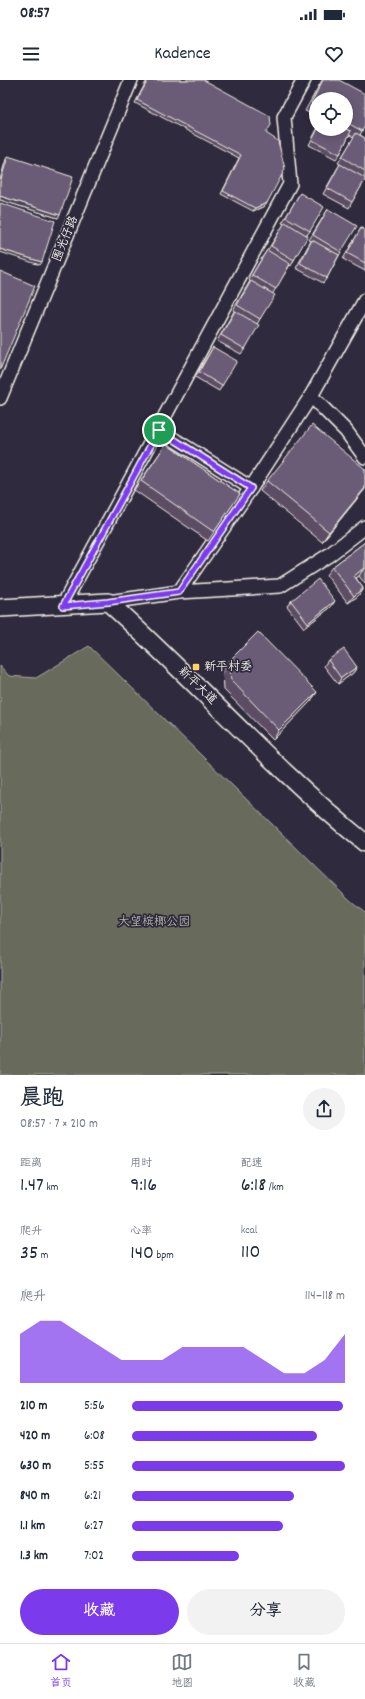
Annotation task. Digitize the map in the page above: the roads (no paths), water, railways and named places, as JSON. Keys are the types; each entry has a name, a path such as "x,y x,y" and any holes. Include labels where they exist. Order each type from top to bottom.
{"street":[{"name":"围光仔路","path":"0,398 131,80"},
{"path":"63,606 290,184 284,118 304,80"},
{"path":"179,592 251,488 311,396 327,364 365,300"},
{"path":"311,396 346,431 365,457"},
{"path":"159,430 251,488"},
{"path":"0,608 63,606 108,602 179,592 280,586 329,555 365,527"},
{"name":"新平大道","path":"108,602 144,634 271,758 365,843"}],"place":[{"name":"新平村委","path":"196,667"}],"park label":[{"name":"大望槟榔公园","path":"154,922"}]}
